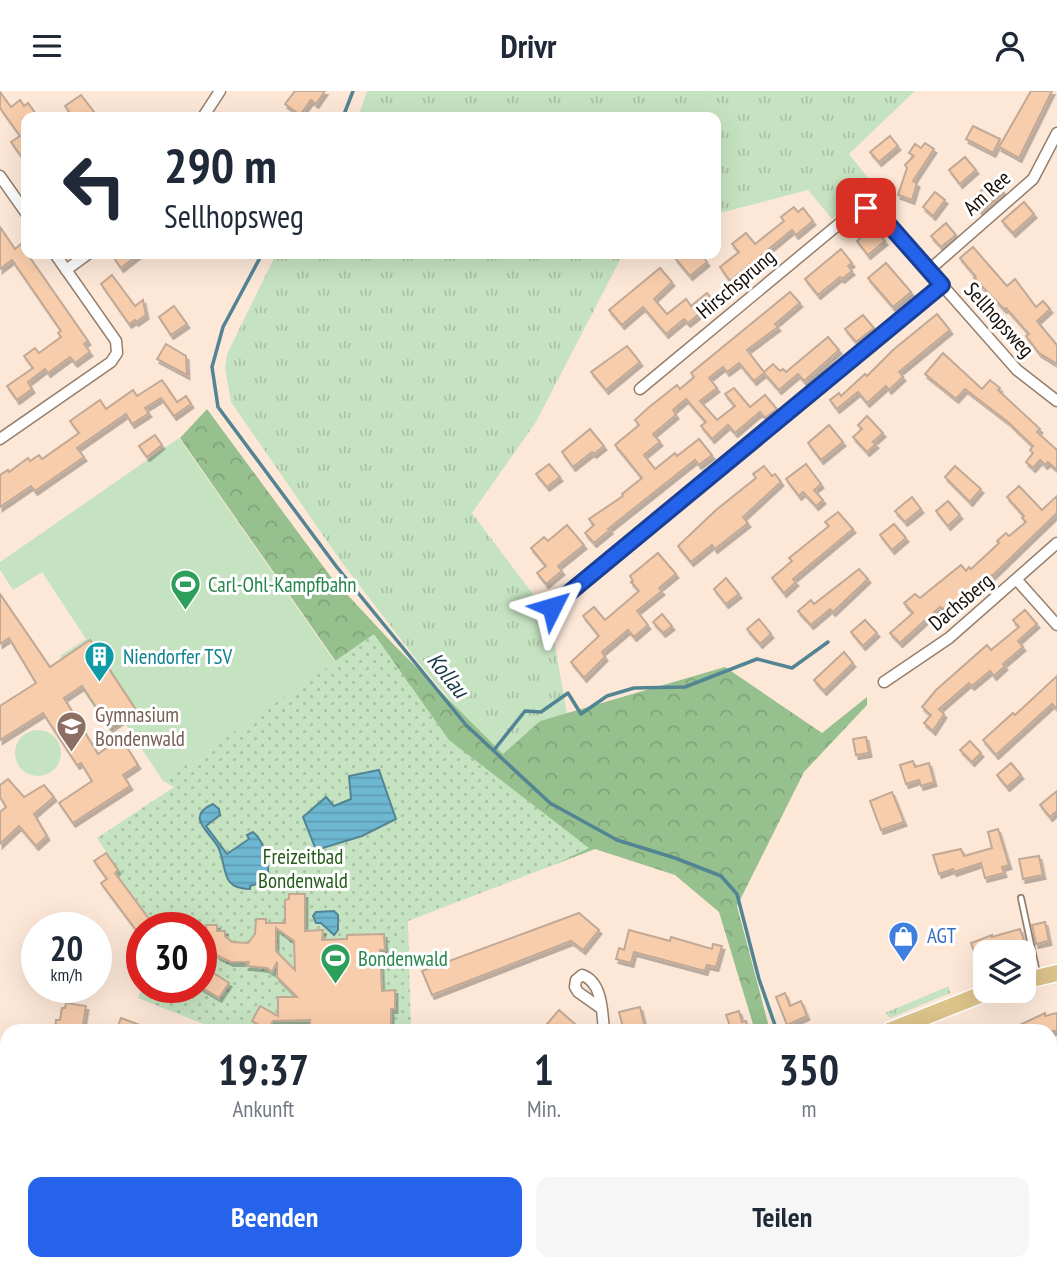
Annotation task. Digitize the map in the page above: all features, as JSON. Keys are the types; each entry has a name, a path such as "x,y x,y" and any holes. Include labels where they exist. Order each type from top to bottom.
{"main road":[{"path":"1036,978 1057,973"},
{"path":"907,1024 973,998"}],"street":[{"path":"207,112 220,91"},
{"name":"Am Ree","path":"929,270 1033,179 1057,133"},
{"path":"0,176 21,206"},
{"name":"Sellhopsweg","path":"857,209 875,209 1017,370 1057,401"},
{"name":"Hirschsprung","path":"640,389 857,209"},
{"path":"0,439 111,362 117,353 116,341 59,259"},
{"path":"66,269 81,259"},
{"path":"552,607 942,285"},
{"name":"Dachsberg","path":"884,681 949,638 1057,544"},
{"path":"1017,580 1057,625"},
{"path":"601,1009 603,1024"}],"lane":[{"path":"1021,898 1026,940"}],"green space":[{"path":"367,91 915,91 849,154 876,188 832,219 808,190 721,213 721,112 360,112"},
{"path":"274,259 620,259 536,422 472,513 550,617 567,714 540,721 503,754 465,718 340,560 231,402 225,368 227,354"},
{"path":"207,409 331,577 395,646 503,754 540,721 725,667 822,733 867,697 867,705 804,772 737,906 768,1024 753,1024 719,912 675,875 595,849 556,864 339,666 180,438"},
{"name":"Carl-Ohl-Kampfbahn","path":"179,438 335,662 163,781 124,722 110,731 60,656 86,639 42,572 13,590 0,570 0,562"},
{"name":"Freizeitbad Bondenwald","path":"374,634 449,740 589,848 556,864 408,921 411,1024 203,1024 151,1003 217,1003 217,912 144,912 115,873 118,870 97,838 174,787 163,781"},
{"path":"38,730 54,737 61,753 54,769 38,776 22,769 15,753 22,737"},
{"path":"949,986 950,993 890,1018 885,1013"}],"water":[{"path":"379,770 396,819 362,836 316,850 303,817 326,797 334,806 351,799 349,776"},
{"path":"213,804 219,809 220,815 206,826 227,854 249,839 247,835 253,832 261,842 268,864 266,885 263,882 250,886 250,889 234,886 230,882 219,849 200,820 204,809"},
{"path":"334,911 338,915 338,930 334,935 321,923 316,923 313,916 316,912"}],"building":[{"path":"295,91 325,91 316,104 311,100 302,112 296,112 285,104"},
{"path":"1031,91 1052,91 1019,158 999,147"},
{"path":"0,92 11,107 20,100 24,106 28,103 34,112 21,112 21,156 11,142 20,136 0,108"},
{"path":"81,95 94,112 69,112 65,106"},
{"path":"973,126 1000,139 993,153 966,139"},
{"path":"890,136 898,146 879,162 870,152"},
{"path":"925,143 934,149 913,181 917,183 912,200 898,195 907,168 905,165 914,156 909,153 915,144 921,148"},
{"path":"965,157 976,170 960,184 949,170"},
{"path":"993,180 1004,192 981,212 971,200"},
{"path":"935,192 945,200 933,216 923,207"},
{"path":"1024,202 1034,214 1013,233 1002,221"},
{"path":"794,207 798,212 803,208 813,221 796,235 792,230 730,281 720,267 739,252 732,244 746,233 755,244 784,221 781,217"},
{"path":"946,223 956,235 941,247 931,236"},
{"path":"0,227 15,249 21,244 21,259 31,259 88,341 84,344 90,352 75,363 70,357 48,373 45,369 28,382 32,389 17,400 7,386 33,368 24,356 35,348 39,353 61,337 58,333 61,331 12,260 0,269"},
{"path":"874,228 885,241 868,255 857,241"},
{"path":"973,247 1007,286 1015,279 1036,307 1043,301 1050,309 1037,321 1057,345 1057,364 1039,353 1026,336 1029,334 974,278 976,277 960,258"},
{"path":"841,249 852,263 848,266 852,271 818,295 805,279"},
{"path":"115,259 133,259 121,268"},
{"path":"676,259 705,259 707,262 690,276"},
{"path":"886,263 911,292 893,307 868,278"},
{"path":"660,268 672,282 654,299 667,314 686,299 691,306 707,293 714,302 688,323 684,319 666,334 643,307 622,325 609,310"},
{"path":"112,275 135,306 143,300 146,315 136,322 135,320 129,324 101,284"},
{"path":"790,292 800,303 775,324 778,327 747,350 764,372 773,364 780,371 783,369 786,372 828,337 839,350 804,381 798,374 779,390 764,373 754,381 739,363 727,372 723,367 709,378 717,388 700,401 717,420 735,406 725,394 734,388 750,407 765,395 777,409 765,418 760,412 735,433 728,425 712,439 701,426 706,422 686,399 673,410 676,415 653,434 660,442 644,455 655,469 699,439 712,455 699,465 695,460 594,543 585,533 594,525 589,519 623,496 622,494 642,478 615,445 639,425 635,420 648,408 677,385 680,389 694,377 691,373"},
{"path":"174,306 187,324 171,335 159,317"},
{"path":"937,314 950,330 899,372 903,377 889,390 886,386 867,403 858,392 837,409 830,400 839,393 841,396 865,374 867,376 893,350"},
{"path":"863,315 874,328 856,342 845,329"},
{"path":"166,344 186,356 187,375 157,359"},
{"path":"627,346 640,362 606,390 591,372"},
{"path":"943,353 982,389 990,380 1040,429 1037,432 1057,450 1057,470 1048,462 1045,465 1040,460 1033,468 1026,462 1033,453 1030,450 1033,446 1008,422 965,389 956,399 925,374"},
{"path":"162,380 177,402 186,396 191,404 174,416 161,398 145,408 149,413 132,424 126,414 77,448 84,457 35,491 31,486 0,507 0,475 8,470 9,472 28,458 30,461 39,455 42,459 79,433 70,421 100,400 106,409 133,390 137,396"},
{"path":"867,416 883,433 867,452 853,437 862,429 858,425"},
{"path":"829,425 843,442 821,460 808,443"},
{"path":"590,429 604,446 573,467 562,452"},
{"path":"155,435 162,445 147,457 139,446"},
{"path":"549,464 560,477 547,487 536,474"},
{"path":"806,464 821,484 814,490 823,500 816,506 803,492 799,496 786,479"},
{"path":"764,466 781,482 743,517 748,523 715,549 712,545 691,562 678,546 716,510 756,478 753,474"},
{"path":"955,466 981,489 970,502 945,477"},
{"path":"1019,486 1042,510 1057,496 1057,513 992,576 948,612 940,607 900,643 890,633 913,613 904,603 915,594 920,598 961,565 966,571 969,567 971,569 1006,533 1009,536 1026,522 1007,497"},
{"path":"912,497 921,509 905,522 895,511"},
{"path":"948,501 960,515 948,526 936,511"},
{"path":"838,512 853,529 793,579 796,582 784,593 772,578 792,561 789,558 829,526 825,522"},
{"path":"894,524 906,538 892,550 880,535"},
{"path":"567,525 584,545 558,566 562,571 546,584 537,573 546,566 531,548 544,537 548,541"},
{"path":"658,553 676,574 659,588 662,591 637,611 648,625 634,637 628,630 602,652 605,657 584,678 571,662 599,636 583,616 594,607 605,620 639,591 631,582 633,581 630,576"},
{"path":"859,569 868,579 833,612 830,609 811,625 798,611 811,600 814,604"},
{"path":"726,578 739,594 726,604 714,589"},
{"path":"0,594 50,667 90,640 136,710 110,728 82,686 64,698 98,754 121,738 138,765 123,775 130,786 73,823 59,803 92,781 81,763 77,765 43,713 0,740 0,706 36,683 9,638 0,644"},
{"path":"1025,610 1037,624 1018,641 1023,647 1003,664 1005,666 994,676 990,671 972,686 969,683 939,709 944,714 933,731 924,723 931,715 922,707 936,690 987,645 991,650 1019,627 1013,620"},
{"path":"662,614 672,626 663,633 653,622"},
{"path":"759,619 771,634 760,644 747,629"},
{"path":"865,620 877,633 863,646 851,632"},
{"path":"844,652 853,663 824,691 814,680"},
{"path":"1057,676 1057,709 1052,704 996,755 983,740"},
{"path":"866,737 869,753 856,755 853,739"},
{"path":"970,741 981,753 972,762 960,750"},
{"path":"913,761 915,767 929,763 934,782 921,786 919,780 906,784 900,765"},
{"path":"1011,763 1021,775 1007,787 997,775"},
{"path":"8,779 24,797 44,785 54,797 34,814 47,836 36,846 19,826 0,844 0,812 6,807 0,797 0,785"},
{"path":"1057,791 1057,811 1050,817 1040,805"},
{"path":"892,792 904,822 881,830 870,801"},
{"path":"998,829 1009,865 1002,867 1004,873 985,878 981,863 939,874 933,855 961,849 964,856 992,848 988,832"},
{"path":"106,853 118,870 115,873 144,912 126,912 126,917 101,883 107,879 94,861"},
{"path":"1039,856 1043,875 1023,879 1019,859"},
{"name":"Bondenwald","path":"289,894 305,894 305,931 323,930 322,940 347,939 347,935 384,934 385,950 380,950 382,991 395,990 395,1009 391,1009 391,1024 310,1024 310,1020 257,1024 252,1021 260,1006 278,1016 278,997 297,997 277,977 277,962 272,972 267,968 247,966 249,962 231,962 218,956 217,931 225,931 225,936 232,942 248,943 255,934 256,919 266,919 266,923 285,923 285,900 289,899","holes":["276,928 294,941 295,970 276,951"]},
{"path":"579,913 599,930 583,950 571,941 432,995 422,971"},
{"path":"1045,922 1049,941 1036,944 1032,925"},
{"path":"1020,929 1024,940 979,940"},
{"path":"629,930 670,941 671,937 712,949 713,944 722,946 716,967 707,965 705,971 634,952 631,963 616,959 619,948 624,950"},
{"path":"217,975 229,983 219,998 217,997"},
{"path":"785,993 790,1006 801,1001 807,1016 787,1024 776,997"},
{"path":"66,1003 86,1006 83,1024 56,1024 56,1020 60,1020 62,1008 65,1008"},
{"path":"640,1007 644,1024 622,1024 619,1012"},
{"path":"559,1010 575,1024 547,1024"},
{"path":"739,1011 742,1022 746,1021 747,1024 729,1024 726,1015"},
{"path":"1045,1013 1045,1016 1057,1013 1057,1024 1022,1024"},
{"path":"121,1018 137,1024 119,1024"}],"waterway":[{"name":"Kollau","path":"345,112 353,91"},
{"name":"Kollau","path":"259,259 223,327 212,367 218,407 336,566 466,725 550,803 617,840 721,876 737,894 759,979 775,1024"},
{"path":"494,750 525,711 541,712 568,693 581,714 607,696 634,688 685,687 757,659 792,668 828,642"}],"place":[{"name":"Carl-Ohl-Kampfbahn","path":"185,612"},
{"name":"Niendorfer TSV","path":"100,684"},
{"name":"Gymnasium Bondenwald","path":"72,754"},
{"name":"AGT","path":"904,963"},
{"name":"Bondenwald","path":"335,986"}],"route":[{"path":"552,607 942,285 875,209 866,208"}]}
